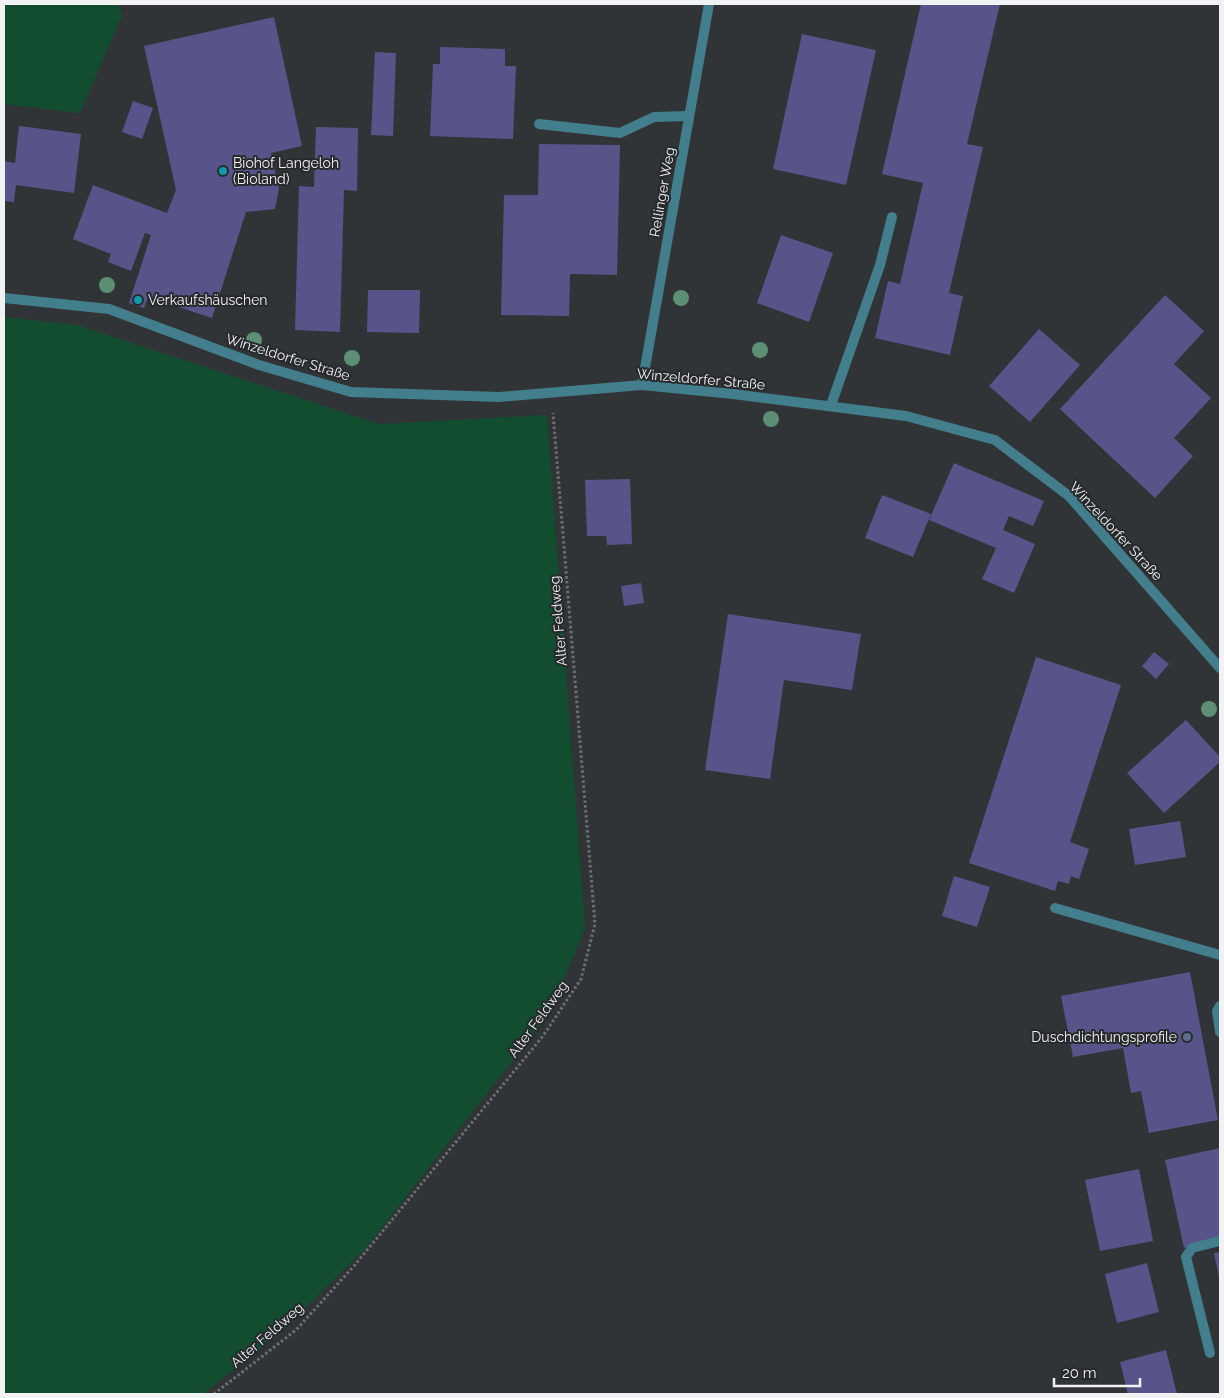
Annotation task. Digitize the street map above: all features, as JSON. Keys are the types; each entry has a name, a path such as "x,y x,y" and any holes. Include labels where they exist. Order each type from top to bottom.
{"street":[{"name":"Rellinger Weg","path":"642,386 709,4"},
{"path":"539,124 620,133 654,116 689,116"},
{"path":"831,406 880,264 892,217"},
{"name":"Winzeldorfer Straße","path":"4,298 109,309 259,365 351,392 499,397 642,386 906,416 995,440 1069,496 1220,668"},
{"path":"1055,908 1220,955"},
{"path":"1220,1006 1217,1010 1220,1032"},
{"path":"1210,1353 1186,1257 1192,1248 1220,1241"}],"path":[{"name":"Alter Feldweg","path":"214,1394 296,1330 354,1266 543,1036 581,980 595,924 551,392"}],"green space":[{"path":"4,4 118,4 122,15 80,113 4,104"},
{"path":"4,317 77,325 379,424 547,415 585,928 550,1013 365,1249 280,1333 203,1394 4,1394"}],"building":[{"path":"921,4 1000,4 967,144 983,147 949,293 963,296 950,355 875,338 888,281 900,284 923,183 882,174"},
{"name":"Biohof Langeloh (Bioland)","path":"274,17 302,146 271,153 279,189 275,209 246,212 212,318 148,297 144,308 129,303 151,235 145,233 131,271 108,262 111,254 73,239 93,185 167,213 176,190 144,46"},
{"path":"802,34 876,50 846,185 773,169"},
{"path":"440,47 505,49 505,66 516,66 513,139 430,136 433,64 440,64"},
{"path":"375,52 396,53 393,136 371,135"},
{"path":"133,101 153,108 142,139 122,132"},
{"path":"19,126 81,134 74,193 16,185 14,202 4,201 4,161 15,163"},
{"path":"316,127 358,128 357,191 344,190 340,332 295,330 299,186 314,187"},
{"path":"539,144 620,145 617,275 570,274 569,316 501,315 504,195 538,195"},
{"path":"781,235 833,253 809,322 757,303"},
{"path":"368,290 420,290 419,333 367,332"},
{"path":"1165,295 1204,331 1174,364 1211,398 1174,438 1193,456 1155,498 1060,409"},
{"path":"1039,329 1080,365 1030,422 989,386"},
{"path":"954,463 1044,501 1033,526 1009,516 1003,530 1035,544 1014,593 982,579 996,548 929,520"},
{"path":"630,479 632,544 607,545 606,536 587,536 585,480"},
{"path":"882,495 931,514 913,557 865,538"},
{"path":"641,583 644,603 624,606 621,586"},
{"path":"728,614 861,634 852,690 784,680 770,779 705,770"},
{"path":"1154,652 1169,664 1156,679 1142,666"},
{"path":"1036,657 1121,685 1070,842 1089,849 1079,879 1071,876 1069,884 1058,881 1055,891 969,863"},
{"path":"1186,720 1220,757 1220,762 1164,813 1127,773"},
{"path":"1180,821 1186,857 1135,865 1129,829"},
{"path":"954,876 990,887 977,927 942,916"},
{"path":"1190,972 1218,1120 1149,1133 1141,1091 1131,1093 1123,1048 1073,1057 1061,996"},
{"path":"1220,1148 1220,1240 1184,1248 1165,1160"},
{"path":"1139,1169 1153,1241 1100,1251 1085,1180"},
{"path":"1220,1252 1220,1277 1219,1277 1214,1253"},
{"path":"1147,1263 1159,1312 1117,1323 1105,1274"},
{"path":"1166,1350 1177,1394 1128,1394 1120,1362"}],"place":[{"name":"Biohof Langeloh (Bioland)","path":"223,171"},
{"name":"Verkaufshäuschen","path":"138,300"},
{"name":"Duschdichtungsprofile","path":"1187,1037"}]}
